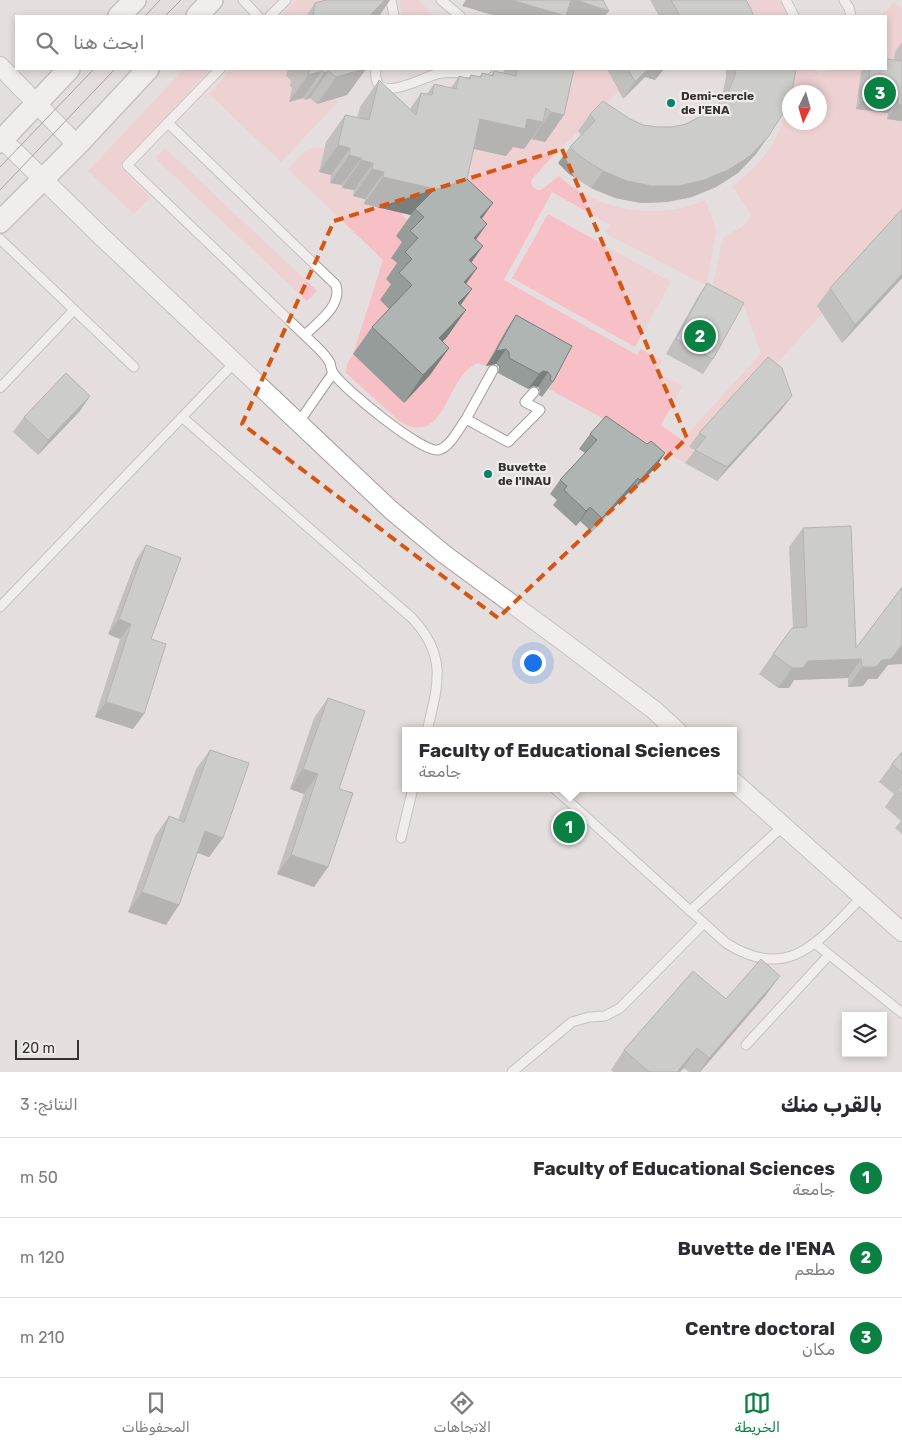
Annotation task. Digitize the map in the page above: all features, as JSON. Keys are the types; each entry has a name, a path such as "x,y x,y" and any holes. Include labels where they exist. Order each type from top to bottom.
{"street":[{"path":"120,15 134,0"},
{"path":"198,15 212,0"},
{"path":"0,66 77,145"},
{"path":"68,70 1,140 391,510 444,554 578,652 654,710 673,727"},
{"path":"0,222 77,145 147,70"},
{"path":"737,785 902,932"}],"lane":[{"path":"244,0 257,15"},
{"path":"391,0 394,15"},
{"path":"441,0 459,15"},
{"path":"786,0 794,15"},
{"path":"844,0 851,15"},
{"path":"271,15 280,2"},
{"path":"219,70 127,164 305,335 329,362 333,373 345,385 396,429 429,450 438,450 446,446 466,419 493,370"},
{"path":"376,70 376,80 381,85 390,89 403,88 421,79 438,74 484,70"},
{"path":"168,123 336,285 338,292 334,305 305,335"},
{"path":"0,239 134,367"},
{"path":"0,388 74,310"},
{"path":"0,607 235,362"},
{"path":"299,422 333,373"},
{"path":"466,419 508,442 540,410 525,402 534,392"},
{"path":"182,417 422,628 435,655 438,669 437,684 427,727"},
{"path":"401,838 412,792"},
{"path":"558,792 726,944 740,952 755,957 771,959 787,958 802,952 816,944 862,897"},
{"path":"690,911 783,826"},
{"path":"512,1072 572,1022 589,1017 605,1016 620,1008 704,923"},
{"path":"816,944 902,1013"},
{"path":"746,1044 829,955"}],"highlighted area":[{"path":"562,149 687,438 498,618 242,424 334,221"}],"shaded area":[{"path":"296,0 346,0 331,15 282,15"},
{"path":"399,0 418,0 433,15 402,15"},
{"path":"734,0 779,0 787,15 734,15"},
{"path":"894,2 902,9 902,213 817,306 822,314 685,463 547,388 506,330 486,366 478,363 467,370 458,381 436,419 427,426 415,427 399,421 346,373 347,364 353,354 383,260 289,168 304,152 318,147 324,148 319,172 331,175 342,185 342,188 354,190 365,199 365,204 415,201 402,215 410,222 393,286 404,402 461,150 508,146 527,138 545,142 535,70 608,70 619,91 550,159 532,179 531,183 533,187 541,190 559,176 574,188 609,205 648,211 668,210 705,200 716,233 707,282 703,284 605,233 610,225 552,192 504,280 637,355 641,349 662,361 656,372 683,386 661,425 682,440 761,353 744,306 730,300 718,291 713,283 723,238 746,224 751,216 732,186 761,160 782,126 782,130 827,130 827,85 792,85 793,70 815,70 821,74 827,70 887,70 887,15 881,15"},
{"path":"183,70 209,70 120,167 150,197 134,214 88,171"},
{"path":"230,70 288,70 286,75 291,80 290,86 292,88 290,102 310,98 335,99 338,102 281,162 209,94"},
{"path":"165,148 317,291 307,301 155,158"},
{"path":"548,214 671,282 635,347 512,278"}],"building":[{"path":"326,0 385,0 370,15 313,15 315,3"},
{"path":"511,0 571,0 566,15"},
{"path":"576,0 603,0 609,11"},
{"path":"671,0 746,0 754,15 679,15"},
{"path":"887,59 902,61 902,105 898,104 898,98 867,94 870,70 887,70"},
{"path":"310,70 360,70 336,77 329,71 308,75"},
{"path":"517,70 574,70 564,115 551,112 546,108 543,122 527,119 525,129 480,119 467,179 493,203 480,217 487,224 474,238 483,246 469,260 477,268 464,282 472,289 458,303 466,310 439,338 449,348 423,375 372,327 412,285 399,273 412,259 405,252 418,238 410,231 424,217 415,209 435,189 383,177 384,172 372,169 373,163 349,155 350,148 338,145 345,115 369,120 379,80 416,115 421,93 432,95 434,84 456,89 459,76 470,79 471,75 481,77 482,73 493,76 494,71 516,76"},
{"path":"629,70 647,70 635,82"},
{"path":"736,70 796,70 793,85 782,85 782,115 768,137 750,156 728,170 704,180 679,186 652,186 627,181 603,171 581,157 570,147 595,121 590,114 603,101 630,119 643,125 672,127 686,124 712,110 730,88"},
{"path":"902,209 902,274 855,325 830,288"},
{"path":"707,283 744,303 713,359 676,339"},
{"path":"516,315 572,346 553,382 550,380 551,376 548,372 543,371 539,374 509,358 509,352 506,349 496,351"},
{"path":"768,357 782,368 792,396 727,467 695,450 706,437 699,433"},
{"path":"66,373 90,396 48,440 24,417"},
{"path":"606,416 647,444 651,441 665,453 640,480 638,478 602,518 590,507 586,511 564,490 567,486 560,480 597,440 590,434"},
{"path":"851,526 856,648 902,587 902,645 891,659 882,660 876,667 862,667 861,659 808,661 803,668 792,668 773,654 792,628 807,627 803,528"},
{"path":"146,545 181,558 151,639 166,644 144,714 106,702 131,624 119,619"},
{"path":"328,698 365,711 339,789 353,793 328,867 291,855 318,774 303,769"},
{"path":"210,750 249,763 223,838 205,831 179,905 142,892 169,816 184,822"},
{"path":"902,752 902,773 892,764"},
{"path":"902,784 902,794 897,790"},
{"path":"761,959 780,976 709,1058 697,1048 677,1072 649,1072 624,1050 693,971 726,999"}],"tram line":[{"path":"146,15 160,0"},
{"path":"166,15 181,0"},
{"path":"0,167 93,70"},
{"path":"0,190 114,70"}],"place":[{"name":"Centre doctoral","path":"880,93"},
{"name":"Demi-cercle de l'ENA","path":"671,103"},
{"name":"Buvette de l'ENA","path":"700,336"},
{"name":"Buvette de l'INAU","path":"488,474"},
{"name":"Faculty of Educational Sciences","path":"569,827"}]}
